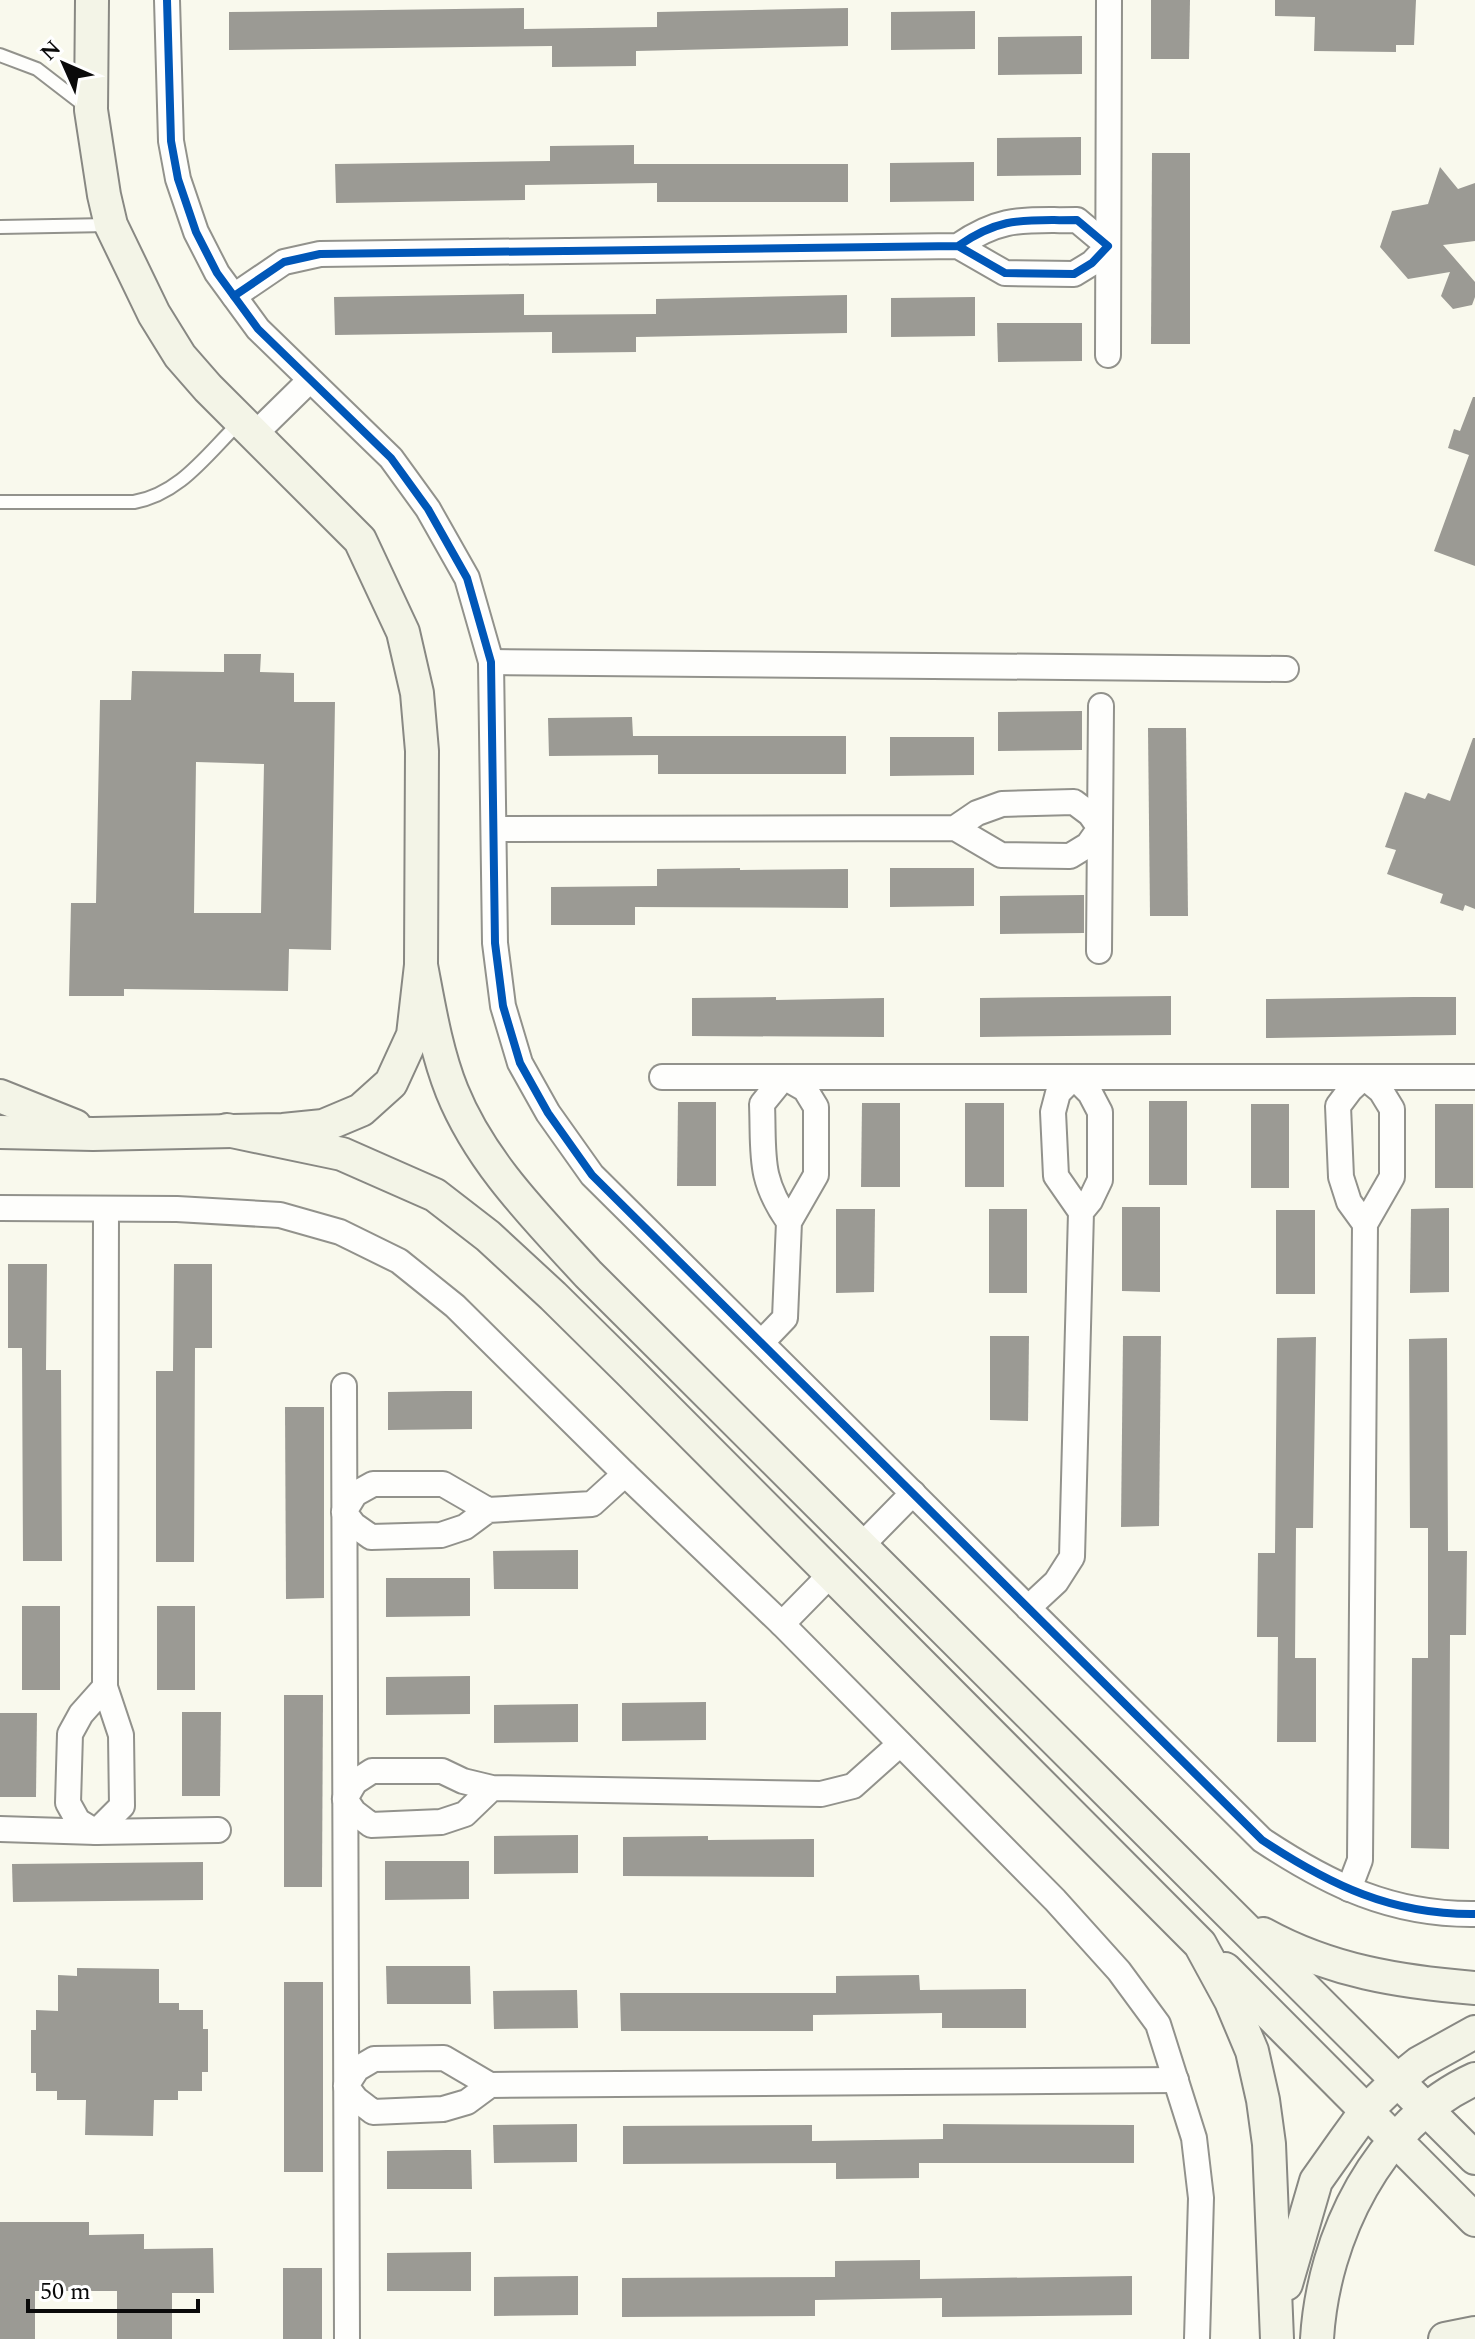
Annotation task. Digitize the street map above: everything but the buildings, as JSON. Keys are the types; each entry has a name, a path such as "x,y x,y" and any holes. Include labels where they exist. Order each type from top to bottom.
{"main road":[{"path":"0,1132 93,1134 323,1126 361,1110 391,1083 413,1035 421,965 422,751 417,693 403,632 360,540 180,356 154,314 111,225 104,195 91,110 92,0"},
{"path":"421,965 437,1047 452,1092 475,1137 511,1189 588,1274 1475,2158"},
{"path":"0,1096 93,1134"},
{"path":"227,1130 342,1154 435,1195 510,1256 631,1373 1475,2220"},
{"path":"631,1373 659,1344"},
{"path":"1029,1773 1059,1743"},
{"path":"1232,1916 1292,1950 1337,1967 1399,1981 1475,1988"},
{"path":"1200,1944 1231,2001 1252,2051 1263,2100 1269,2144 1278,2330"},
{"path":"1278,2330 1298,2237 1316,2181 1366,2111 1398,2080 1419,2063 1475,2032"},
{"path":"1317,2339 1334,2251 1368,2176 1395,2140 1427,2109 1475,2079"},
{"path":"1445,2339 1475,2333"}],"street":[{"path":"167,0 171,141 178,179 196,232 217,273 258,329 391,458 428,509 467,578 491,662 495,943 503,1006 520,1063 548,1113 592,1175 1262,1840 1309,1871 1390,1905 1475,1914"},
{"path":"1108,355 1109,0"},
{"path":"958,246 981,231 1006,222 1077,220 1108,246"},
{"path":"234,296 284,262 320,254 958,246 1005,273 1074,274 1092,263 1108,246"},
{"path":"248,427 309,381"},
{"path":"491,662 1286,669"},
{"path":"1099,951 1101,706"},
{"path":"955,828 977,813 1002,804 1074,802 1090,814 1100,828"},
{"path":"495,829 955,828 1001,855 1070,856 1088,845 1100,828"},
{"path":"662,1077 1475,1077"},
{"path":"762,1342 785,1318 789,1222 816,1175 816,1107 805,1089 784,1077"},
{"path":"784,1077 762,1104 764,1175 773,1200 789,1222"},
{"path":"1074,1077 1090,1093 1100,1112 1100,1180 1081,1212"},
{"path":"1028,1608 1056,1582 1072,1557 1081,1212 1056,1176 1053,1112 1058,1093 1074,1077"},
{"path":"1349,1889 1360,1860 1365,1224 1392,1177 1392,1109 1381,1091 1364,1077"},
{"path":"1364,1077 1338,1106 1341,1177 1349,1202 1365,1224"},
{"path":"0,1208 177,1209 280,1215 340,1232 399,1261 455,1306 782,1624 1055,1900 1119,1971 1158,2024 1194,2138 1201,2198 1197,2339"},
{"path":"96,1832 122,1806 121,1735 105,1687 106,1210"},
{"path":"344,1386 347,2339"},
{"path":"344,1512 354,1525 371,1537 441,1535 465,1527 488,1510 592,1504 625,1474"},
{"path":"344,1512 355,1494 373,1484 443,1484 488,1510"},
{"path":"861,1546 913,1493"},
{"path":"782,1624 831,1574"},
{"path":"96,1832 78,1821 68,1803 70,1734 81,1714 105,1687"},
{"path":"345,1799 355,1782 372,1771 442,1771 463,1781 492,1788 821,1794 853,1786 900,1744"},
{"path":"345,1799 354,1812 371,1825 441,1822 465,1814 492,1788"},
{"path":"0,1829 96,1832 218,1830"},
{"path":"346,2086 357,2069 374,2059 444,2058 490,2085 1176,2080"},
{"path":"346,2086 356,2099 373,2112 443,2109 467,2102 490,2085"}],"lane":[{"path":"0,55 37,69 91,110"},
{"path":"0,227 111,225"},
{"path":"0,502 134,502 155,498 173,489 248,427"}],"cycle path":[{"path":"167,0 171,141 178,179 196,232 217,273 258,329 391,458 428,509 467,578 491,662 495,943 503,1006 520,1063 548,1113 592,1175 1262,1840 1312,1871 1363,1894 1416,1909 1475,1914"},
{"path":"234,296 284,262 320,254 958,246 1005,273 1074,274 1092,263 1108,246 1077,220 1028,220 1002,224 958,246"}]}
